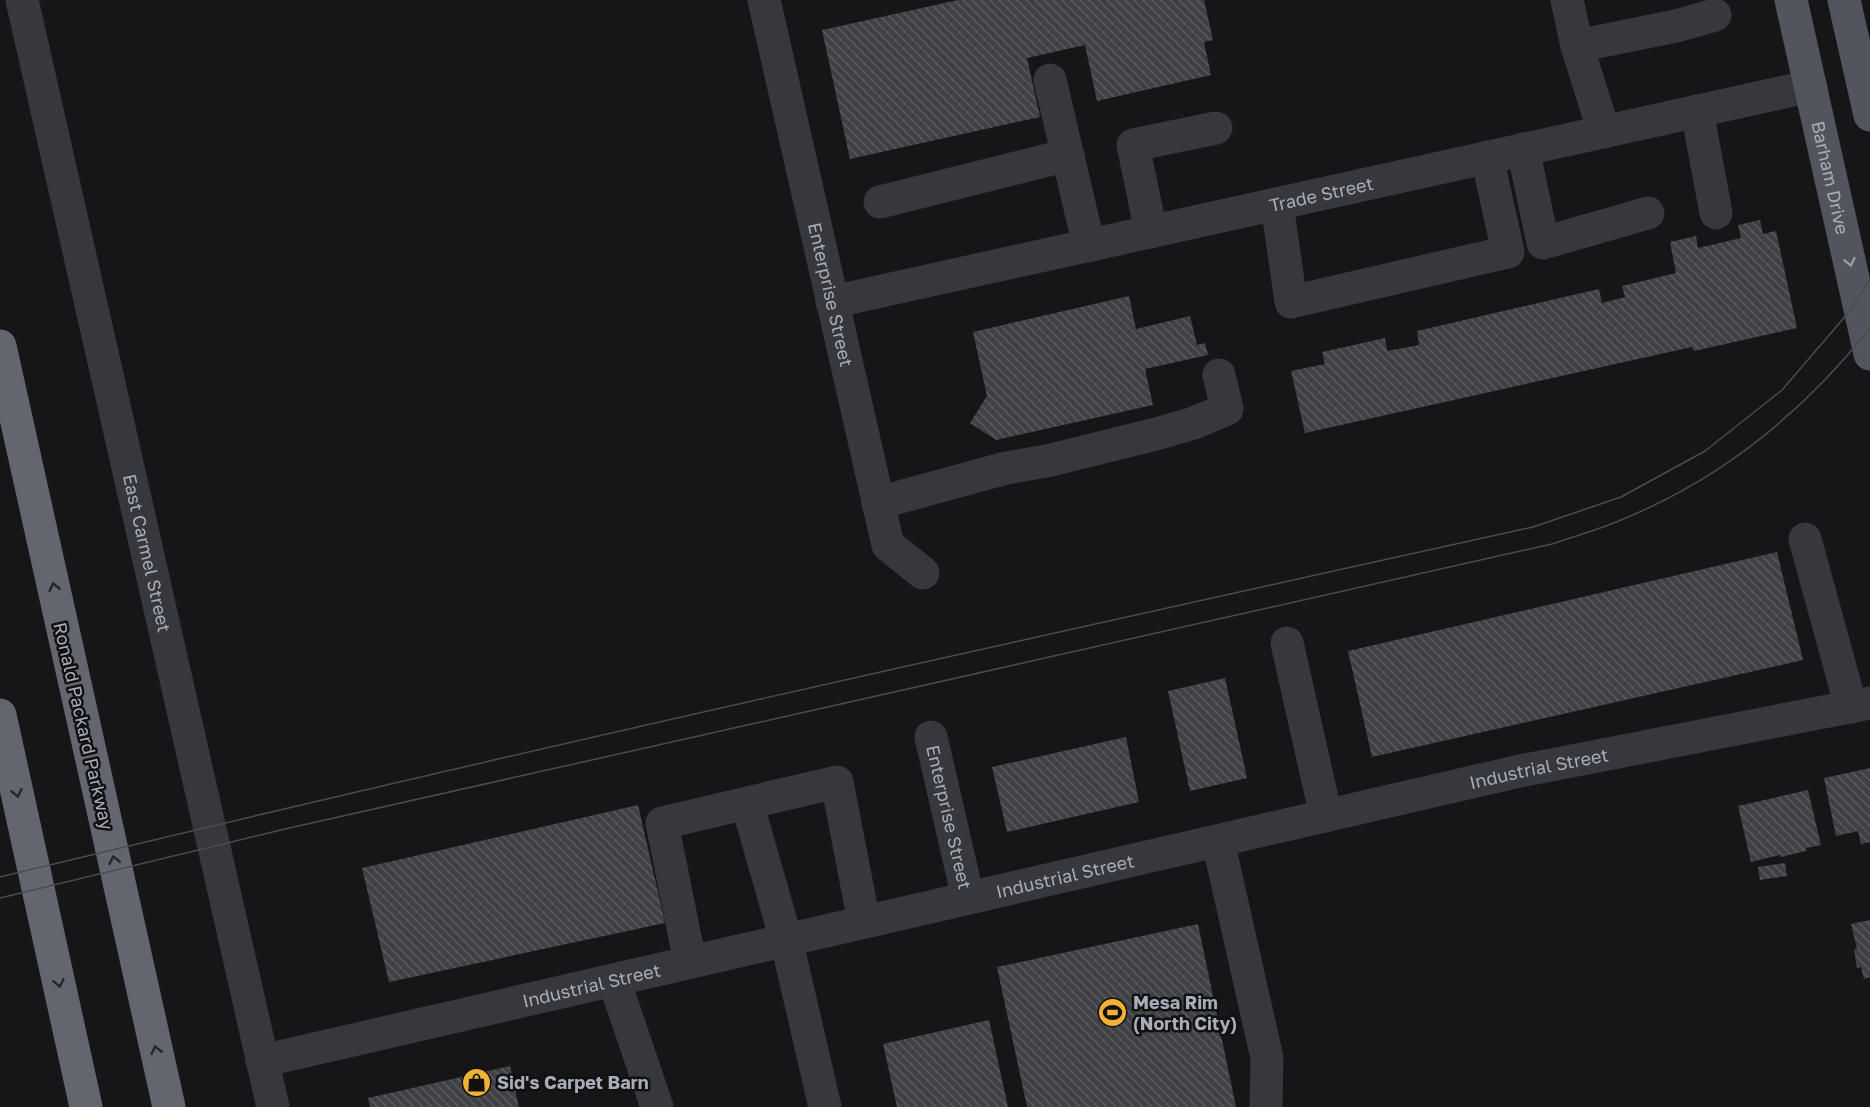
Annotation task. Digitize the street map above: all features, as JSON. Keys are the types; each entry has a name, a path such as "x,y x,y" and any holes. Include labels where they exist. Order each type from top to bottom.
{"highway":[{"name":"Ronald Packard Parkway","path":"0,346 169,1107"},
{"path":"0,715 86,1107"}],"main road":[{"name":"Barham Drive","path":"1791,0 1870,354"},
{"path":"1846,10 1870,115"}],"street":[{"name":"East Carmel Street","path":"22,0 273,1107"},
{"name":"Enterprise Street","path":"764,0 888,545 923,573"},
{"path":"1567,0 1577,46 1604,132"},
{"path":"1577,46 1676,26 1714,15"},
{"path":"1050,80 1089,246"},
{"name":"Trade Street","path":"832,302 1811,86"},
{"path":"1697,111 1716,213"},
{"path":"1151,232 1133,145 1216,128"},
{"path":"1523,149 1544,243 1648,213"},
{"path":"880,202 1068,155"},
{"path":"1277,204 1292,302 1508,252 1487,157"},
{"path":"878,503 1006,468 1111,446 1194,423 1227,409 1219,375"},
{"path":"1805,539 1861,705"},
{"path":"1287,643 1326,816"},
{"name":"Industrial Street","path":"262,1061 1520,771 1861,705"},
{"name":"Enterprise Street","path":"931,736 968,898"},
{"path":"690,962 662,823 837,782 864,922"},
{"path":"747,803 786,939 825,1107"},
{"path":"1218,841 1267,1058 1266,1107"},
{"path":"614,980 657,1107"}],"building":[{"path":"958,0 1204,0 1213,40 1204,42 1211,75 1097,101 1085,45 1027,58 1040,117 850,159 822,30"},
{"path":"1760,220 1763,234 1776,231 1797,328 1694,351 1692,347 1305,433 1291,371 1325,364 1322,352 1385,338 1387,351 1419,345 1417,331 1599,289 1602,303 1625,297 1622,286 1676,273 1670,242 1696,236 1698,248 1741,238 1738,225"},
{"path":"1129,296 1136,329 1190,316 1197,345 1205,343 1208,355 1145,369 1153,405 996,440 970,423 987,396 973,332"},
{"path":"1777,552 1803,660 1372,757 1348,651"},
{"path":"1225,678 1247,778 1190,791 1168,691"},
{"path":"1126,737 1139,802 1007,832 992,767"},
{"path":"1870,768 1870,842 1861,844 1858,831 1836,836 1824,778"},
{"path":"1808,790 1821,845 1806,848 1806,851 1751,862 1738,806"},
{"path":"638,805 665,923 389,982 362,868"},
{"path":"1785,863 1787,876 1760,880 1758,867"},
{"path":"1870,920 1870,977 1864,979 1861,967 1857,968 1854,949 1857,949 1851,924"},
{"name":"Mesa Rim (North City)","path":"1198,924 1236,1107 1027,1107 997,967"},
{"path":"989,1020 1008,1107 897,1107 883,1044"},
{"name":"Sid's Carpet Barn","path":"510,1066 519,1107 370,1107 368,1098"}],"tram line":[{"path":"0,877 574,742 1533,527 1621,497 1705,451 1782,390 1849,312 1870,279"},
{"path":"0,898 285,829 1552,544 1612,524 1658,503 1726,464 1788,415 1817,388 1870,328"}],"place":[{"name":"Mesa Rim (North City)","path":"1112,1012"},
{"name":"Sid's Carpet Barn","path":"476,1082"}]}
